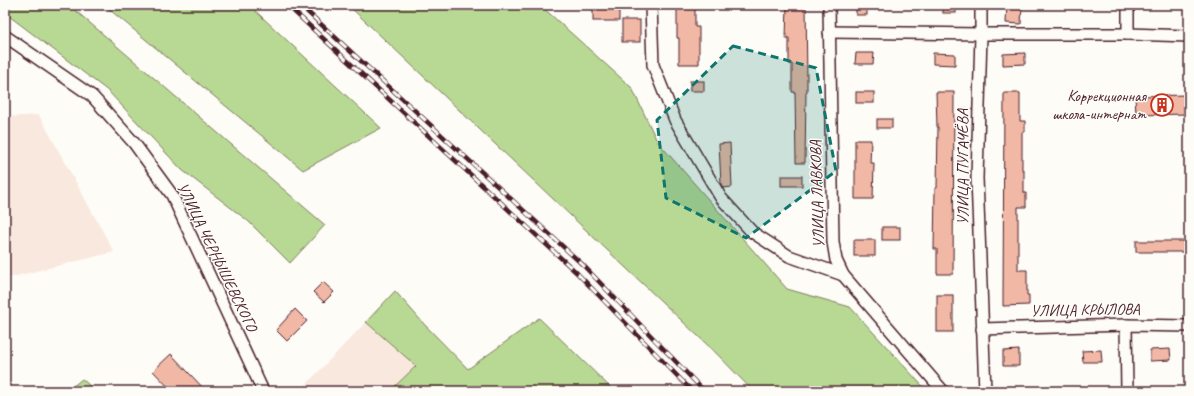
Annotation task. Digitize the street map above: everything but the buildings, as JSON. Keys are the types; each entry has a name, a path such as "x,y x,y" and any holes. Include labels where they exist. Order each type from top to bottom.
{"street":[{"path":"651,5 653,64 674,120 721,198 752,232 789,256 843,275"},
{"name":"УЛИЦА ЛАВКОВА","path":"829,5 833,242 836,260 843,275 943,391"},
{"name":"УЛИЦА ПУГАЧЁВА","path":"981,5 977,178 985,391"},
{"path":"1128,5 1128,34"},
{"path":"829,32 1128,34 1189,36"},
{"name":"УЛИЦА ЧЕРНЫШЕВСКОГО","path":"5,36 92,96 134,143 172,195 264,391"},
{"path":"1126,325 1127,391"},
{"name":"УЛИЦА КРЫЛОВА","path":"982,329 1126,325 1189,326"}],"highlighted area":[{"path":"733,46 816,68 836,171 746,238 666,198 657,120"}],"shaded area":[{"path":"39,115 114,252 8,278 5,275 5,117"},
{"path":"366,322 417,366 390,391 300,391"}],"green space":[{"path":"5,5 69,5 325,225 290,263 248,221 182,170 108,91 5,13"},
{"path":"104,5 249,5 381,128 303,170"},
{"path":"348,5 540,5 632,88 657,141 787,289 850,307 927,391 753,391 717,354"},
{"path":"395,291 424,324 468,369 539,318 614,391 390,391 416,366 366,322"},
{"path":"82,379 96,391 67,391"}],"railway":[{"path":"287,5 576,272 692,391"},
{"path":"300,5 583,265 704,391"}],"place":[{"name":"Коррекционная школа-интернат","path":"1162,105"}]}
